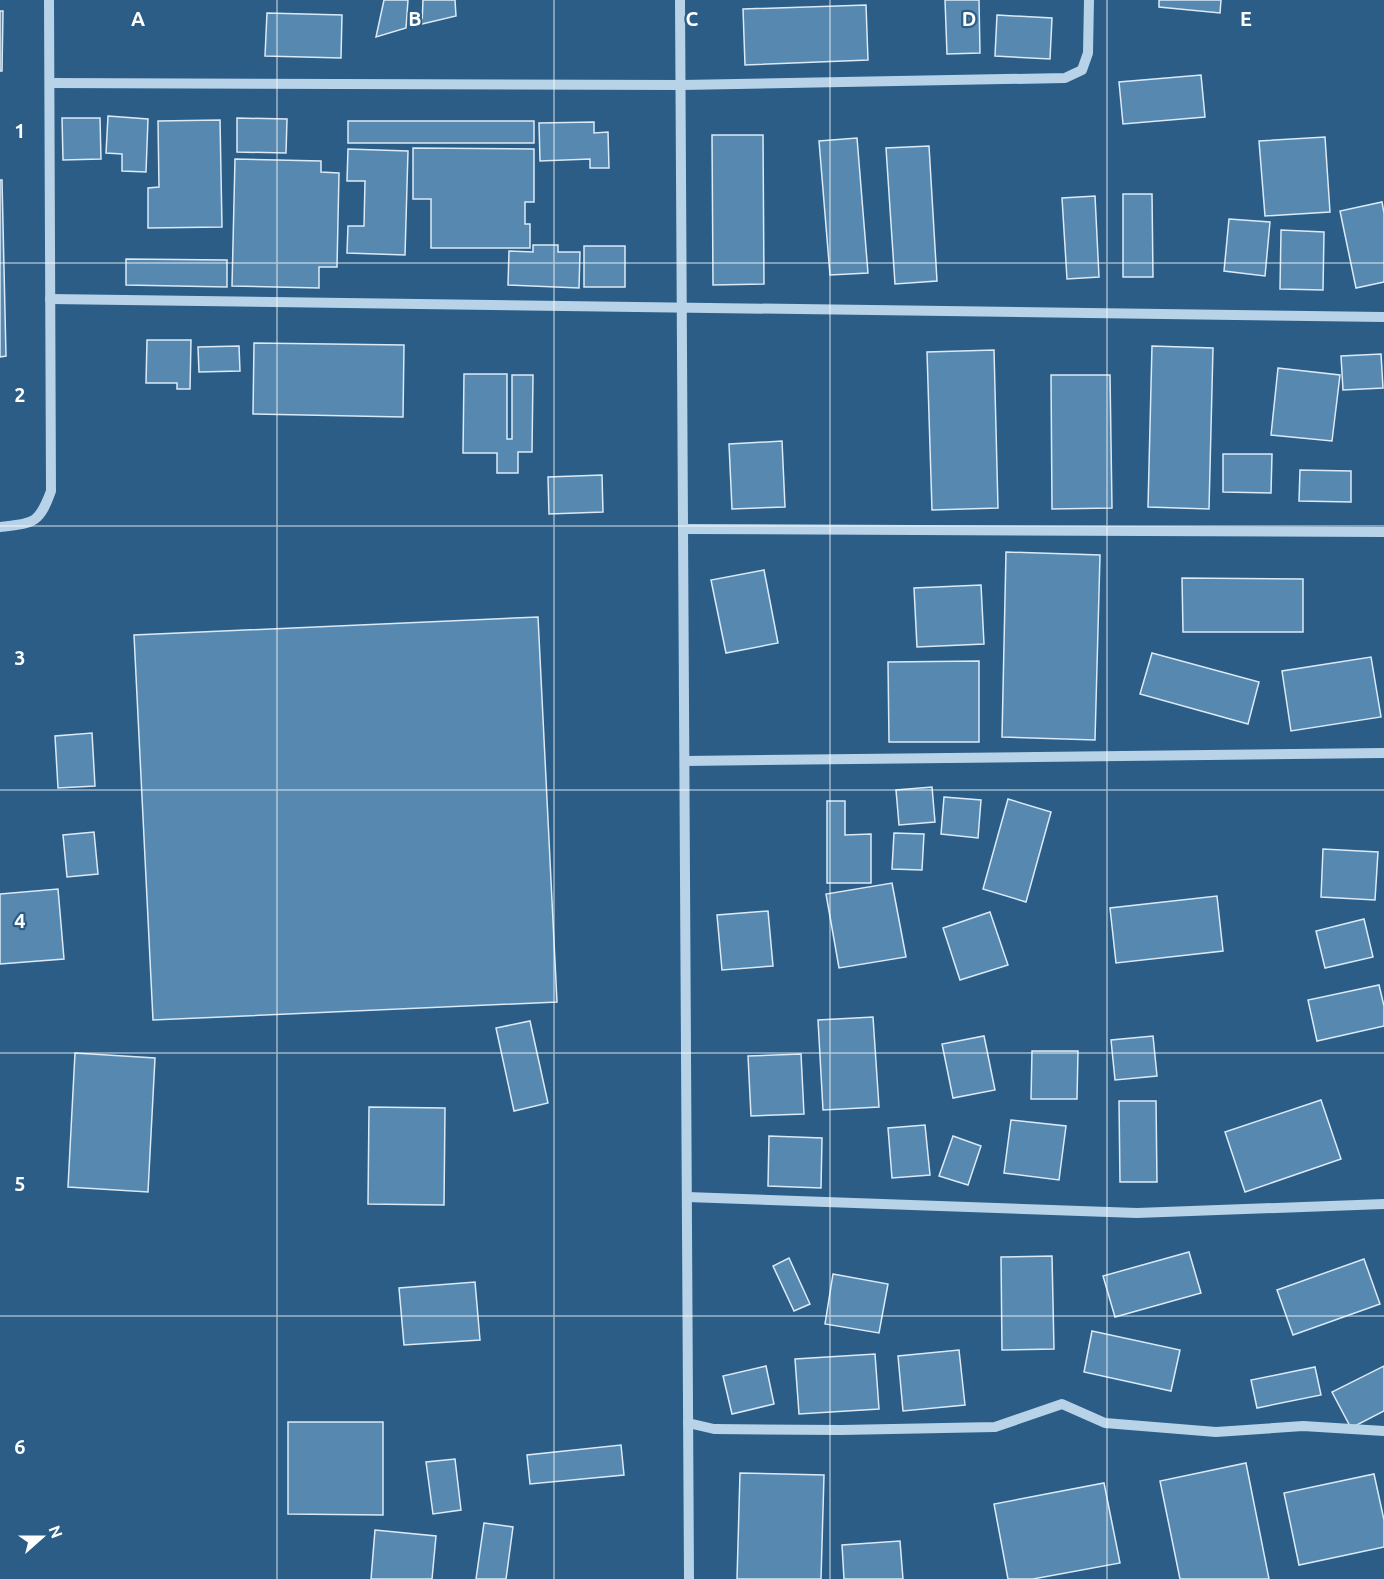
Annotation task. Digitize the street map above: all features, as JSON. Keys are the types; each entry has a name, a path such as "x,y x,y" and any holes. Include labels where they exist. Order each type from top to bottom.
{"street":[{"path":"0,527 27,524 43,513 51,491 49,0"},
{"path":"680,0 689,1579"},
{"path":"50,83 682,85 1065,78 1082,70 1088,53 1089,0"},
{"path":"50,299 1384,317"},
{"path":"684,529 1384,532"},
{"path":"685,761 1384,753"},
{"path":"687,1197 1137,1213 1384,1204"},
{"path":"688,1423 714,1429 841,1430 994,1427 1062,1404 1106,1423 1216,1432 1303,1426 1384,1431"}],"building":[{"path":"384,0 408,0 406,28 376,37"},
{"path":"423,0 455,0 456,16 422,24"},
{"path":"945,0 979,0 980,53 947,54"},
{"path":"1159,0 1221,0 1220,13 1159,7"},
{"path":"866,5 868,60 745,65 743,9"},
{"path":"0,11 3,11 2,71 0,71"},
{"path":"267,13 342,15 341,58 265,56"},
{"path":"997,15 1052,18 1050,59 995,56"},
{"path":"1201,75 1205,117 1123,124 1119,82"},
{"path":"108,116 148,119 146,172 122,171 122,154 106,153"},
{"path":"62,118 100,118 101,159 63,160"},
{"path":"237,118 287,119 286,153 237,152"},
{"path":"220,120 222,227 148,228 148,188 159,187 158,121"},
{"path":"348,121 534,121 534,143 348,143"},
{"path":"594,122 594,133 608,132 609,168 590,168 590,159 540,161 539,123"},
{"path":"712,135 763,135 764,284 713,285"},
{"path":"1325,137 1330,212 1265,216 1259,141"},
{"path":"857,138 868,273 830,275 819,141"},
{"path":"929,146 937,281 895,284 886,148"},
{"path":"413,148 534,149 534,202 525,202 525,224 530,224 530,248 431,248 431,199 413,199"},
{"path":"348,149 408,151 405,255 347,253 348,226 364,226 365,181 347,181"},
{"path":"235,159 321,161 321,172 339,173 337,267 319,267 319,288 232,286"},
{"path":"0,180 2,180 6,356 0,357"},
{"path":"1123,194 1152,194 1153,277 1123,277"},
{"path":"1095,196 1099,277 1067,279 1062,198"},
{"path":"1382,202 1384,282 1356,288 1340,211"},
{"path":"1229,219 1270,222 1265,276 1224,271"},
{"path":"1281,230 1324,232 1323,290 1280,289"},
{"path":"533,245 558,245 558,252 580,252 579,288 508,285 509,251 533,252"},
{"path":"584,246 625,246 625,287 584,287"},
{"path":"126,259 227,260 227,287 126,285"},
{"path":"147,340 191,340 190,389 177,389 177,383 146,383"},
{"path":"254,343 404,345 403,417 253,414"},
{"path":"239,346 240,371 199,372 198,347"},
{"path":"1152,346 1213,348 1209,509 1148,507"},
{"path":"994,350 998,508 932,510 927,352"},
{"path":"1381,354 1383,388 1343,390 1341,356"},
{"path":"1278,368 1340,375 1332,441 1271,435"},
{"path":"464,374 507,374 507,439 512,439 512,375 533,375 532,452 518,452 518,473 497,473 497,453 463,453"},
{"path":"1051,375 1110,375 1112,508 1052,509"},
{"path":"782,441 785,507 732,509 729,444"},
{"path":"1223,454 1272,454 1271,493 1223,492"},
{"path":"1300,470 1351,471 1351,502 1299,501"},
{"path":"602,475 603,512 549,514 548,477"},
{"path":"1006,552 1100,555 1095,740 1002,737"},
{"path":"764,570 778,643 726,653 711,580"},
{"path":"1182,578 1303,579 1303,632 1183,632"},
{"path":"981,585 984,644 917,647 914,588"},
{"path":"538,617 557,1002 153,1020 134,635"},
{"path":"1152,653 1259,682 1248,724 1140,694"},
{"path":"1371,657 1381,717 1291,731 1282,671"},
{"path":"979,661 979,742 889,742 888,662"},
{"path":"92,733 95,786 58,788 55,736"},
{"path":"932,787 935,822 899,825 896,790"},
{"path":"944,797 981,800 978,838 941,834"},
{"path":"1008,799 1051,812 1026,902 983,889"},
{"path":"827,801 845,801 845,835 871,834 871,883 827,883"},
{"path":"94,832 98,874 67,877 63,835"},
{"path":"894,833 924,834 922,870 892,869"},
{"path":"1323,849 1378,852 1375,900 1321,897"},
{"path":"892,883 906,957 839,968 826,894"},
{"path":"58,889 64,959 0,964 0,894"},
{"path":"1217,896 1223,951 1116,963 1110,908"},
{"path":"768,911 773,966 722,970 717,915"},
{"path":"990,912 1008,965 960,980 943,928"},
{"path":"1364,919 1373,957 1325,968 1316,931"},
{"path":"1379,985 1384,1006 1384,1026 1317,1041 1308,1000"},
{"path":"873,1017 879,1107 823,1110 818,1020"},
{"path":"530,1021 548,1103 514,1111 496,1028"},
{"path":"984,1036 995,1090 953,1098 942,1044"},
{"path":"1153,1036 1157,1076 1115,1080 1111,1040"},
{"path":"1032,1051 1078,1051 1077,1099 1031,1099"},
{"path":"75,1053 155,1058 148,1192 68,1187"},
{"path":"801,1054 804,1114 751,1116 748,1056"},
{"path":"1321,1100 1341,1159 1245,1192 1225,1132"},
{"path":"1119,1101 1156,1101 1157,1182 1120,1182"},
{"path":"369,1107 445,1108 444,1205 368,1204"},
{"path":"1011,1120 1066,1126 1059,1180 1004,1173"},
{"path":"925,1125 930,1175 892,1178 888,1128"},
{"path":"769,1136 822,1138 821,1188 768,1186"},
{"path":"953,1136 981,1146 968,1185 939,1176"},
{"path":"1189,1252 1201,1293 1115,1317 1103,1276"},
{"path":"1052,1256 1054,1349 1002,1350 1001,1257"},
{"path":"789,1258 810,1304 794,1311 773,1266"},
{"path":"1364,1259 1380,1304 1293,1335 1277,1290"},
{"path":"833,1274 888,1284 879,1333 825,1324"},
{"path":"475,1282 480,1340 404,1345 399,1288"},
{"path":"1092,1331 1180,1350 1171,1391 1084,1372"},
{"path":"959,1350 965,1405 903,1411 898,1356"},
{"path":"875,1354 879,1409 799,1414 795,1359"},
{"path":"766,1366 774,1404 732,1414 723,1376"},
{"path":"1384,1366 1384,1411 1351,1428 1332,1392"},
{"path":"1315,1367 1321,1395 1257,1408 1251,1380"},
{"path":"288,1422 383,1422 383,1515 288,1514"},
{"path":"621,1445 624,1475 530,1484 527,1455"},
{"path":"455,1459 461,1510 433,1514 426,1462"},
{"path":"1246,1463 1269,1579 1180,1579 1160,1481"},
{"path":"740,1473 824,1475 821,1579 737,1579"},
{"path":"1374,1474 1384,1520 1384,1547 1299,1565 1284,1493"},
{"path":"1104,1483 1120,1563 1033,1579 1008,1579 994,1504"},
{"path":"484,1523 513,1527 506,1579 476,1579"},
{"path":"375,1530 436,1536 432,1579 371,1579"},
{"path":"900,1541 903,1579 844,1579 842,1545"}]}
